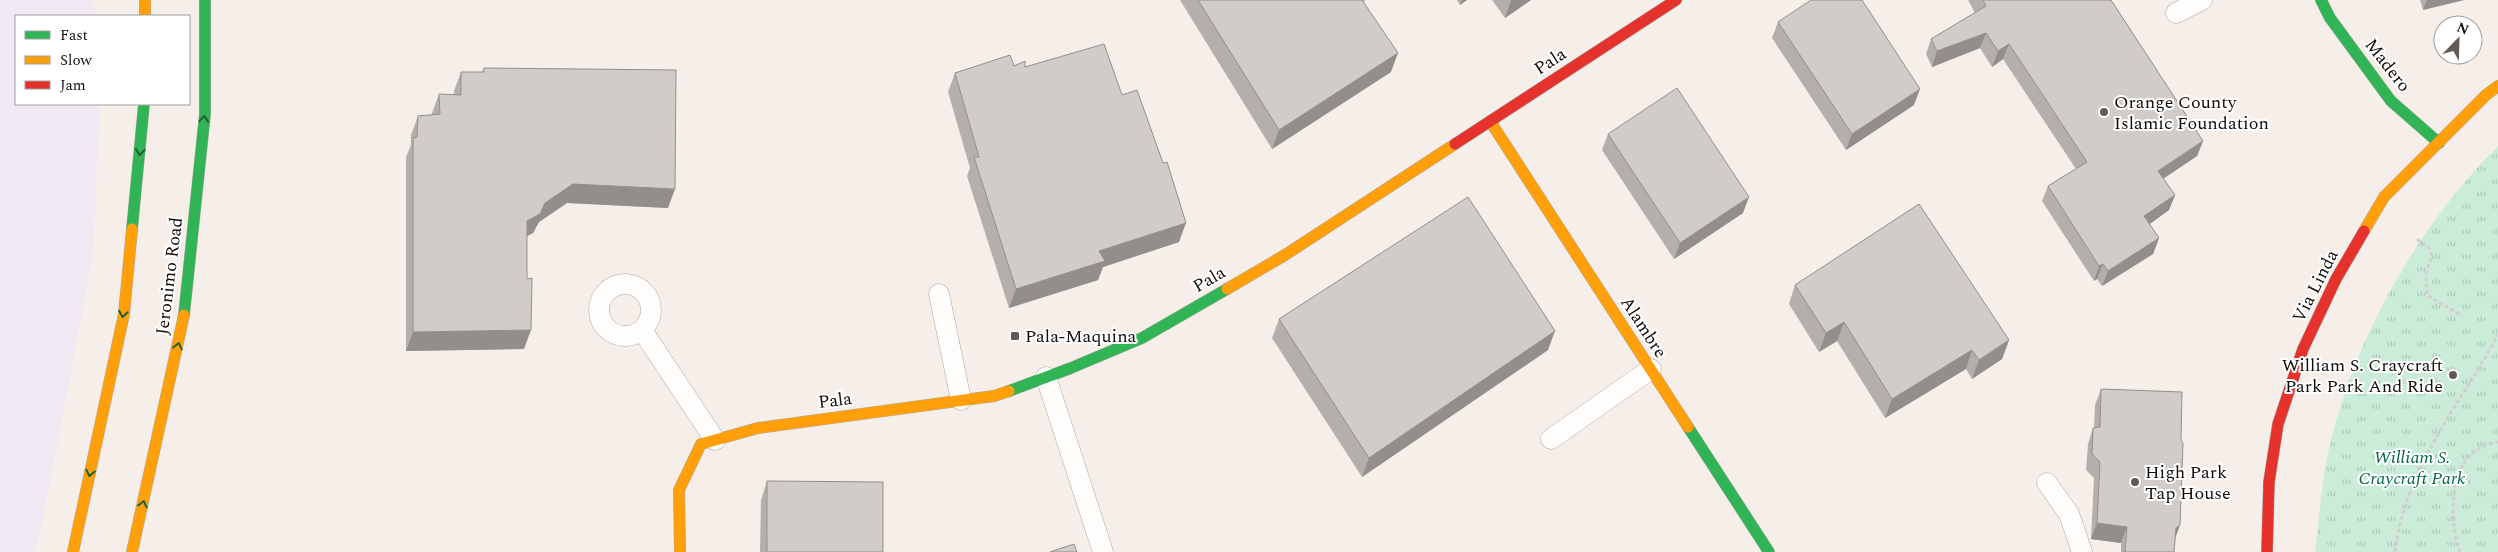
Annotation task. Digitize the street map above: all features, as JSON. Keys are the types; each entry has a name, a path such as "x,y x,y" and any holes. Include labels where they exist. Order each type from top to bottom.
{"street":[{"path":"145,0 145,15"},
{"name":"Jeronimo Road","path":"132,552 183,324 205,114 205,0"},
{"name":"Pala","path":"708,442 758,428 994,396 1142,338 1285,254 1676,0"},
{"name":"Madero","path":"2321,0 2330,18 2391,100 2439,143"},
{"name":"Via Linda","path":"2266,552 2269,482 2278,424 2303,349 2336,279 2384,197 2486,95 2498,86"},
{"path":"72,552 124,314 144,105"},
{"name":"Alambre","path":"1490,121 1769,552"},
{"path":"680,552 679,490 708,442"}],"lane":[{"path":"2176,13 2202,0"},
{"path":"939,294 961,400"},
{"path":"642,330 708,442"},
{"path":"1551,439 1651,369"},
{"path":"1046,377 1103,552"},
{"path":"2047,482 2068,514 2082,552"}],"path":[{"path":"2417,239 2430,249 2432,256 2426,272 2427,295 2462,316"},
{"path":"2396,552 2404,504 2429,448 2474,380 2498,335"},
{"path":"2460,552 2456,542 2454,495 2458,476 2470,455 2484,445 2498,442"}],"shaded area":[{"path":"0,0 89,0 100,15 15,15 15,105 100,105 93,255 41,529 34,552 0,552"}],"green space":[{"name":"William S. Craycraft Park","path":"2498,146 2498,552 2315,552 2327,458 2352,373 2370,331 2414,250 2468,178"}],"building":[{"path":"1198,0 1362,0 1398,53 1279,130"},
{"path":"1811,0 1862,0 1920,89 1852,134 1778,22"},
{"name":"Orange County Islamic Foundation","path":"1983,0 2111,0 2203,141 2158,171 2175,195 2144,216 2159,238 2108,271 2103,264 2099,266 2048,186 2087,162 2009,44 1998,51 1986,33 1937,51 1931,39 1986,6"},
{"path":"1104,44 1122,95 1137,90 1163,163 1167,162 1186,223 1099,251 1105,261 1016,289 974,157 979,157 955,73 1010,55 1014,66 1025,61 1025,67"},
{"path":"484,68 676,70 675,189 573,184 545,203 540,214 527,221 527,279 532,278 531,330 413,332 413,138 417,137 418,116 440,114 439,94 461,95 461,72 484,72"},
{"path":"1677,88 1749,197 1680,243 1608,134"},
{"path":"1468,197 1555,331 1369,458 1279,319"},
{"path":"1919,204 2009,340 1979,360 1972,350 1892,399 1844,322 1826,333 1795,285"},
{"name":"High Park Tap House","path":"2101,389 2182,392 2181,440 2183,443 2180,525 2176,528 2174,552 2125,552 2127,527 2097,523 2100,462 2092,454 2093,428 2100,427"},
{"path":"767,481 883,482 883,552 767,552"},
{"path":"1074,544 1077,552 1050,552"}],"traffic: fast":[{"path":"184,315 205,114 205,0"},
{"path":"2321,0 2330,18 2391,101 2439,143"},
{"path":"132,229 144,105"},
{"path":"1009,391 1071,368 1142,338 1227,289"},
{"path":"1688,427 1769,552"}],"traffic: slow":[{"path":"145,0 145,15"},
{"path":"2364,231 2384,197 2486,95 2498,86"},
{"path":"1490,121 1688,427"},
{"path":"1227,289 1285,255 1455,144"},
{"path":"73,552 124,314 132,229"},
{"path":"132,552 184,315"},
{"path":"680,552 679,490 701,444 758,428 994,396 1009,391"}],"traffic: jam":[{"path":"1455,144 1676,0"},
{"path":"2267,552 2269,482 2278,424 2303,349 2336,279 2364,231"}],"place":[{"name":"Orange County Islamic Foundation","path":"2104,112"},
{"name":"Pala-Maquina","path":"1015,336"},
{"name":"William S. Craycraft Park Park And Ride","path":"2453,375"},
{"name":"High Park Tap House","path":"2135,482"}]}
